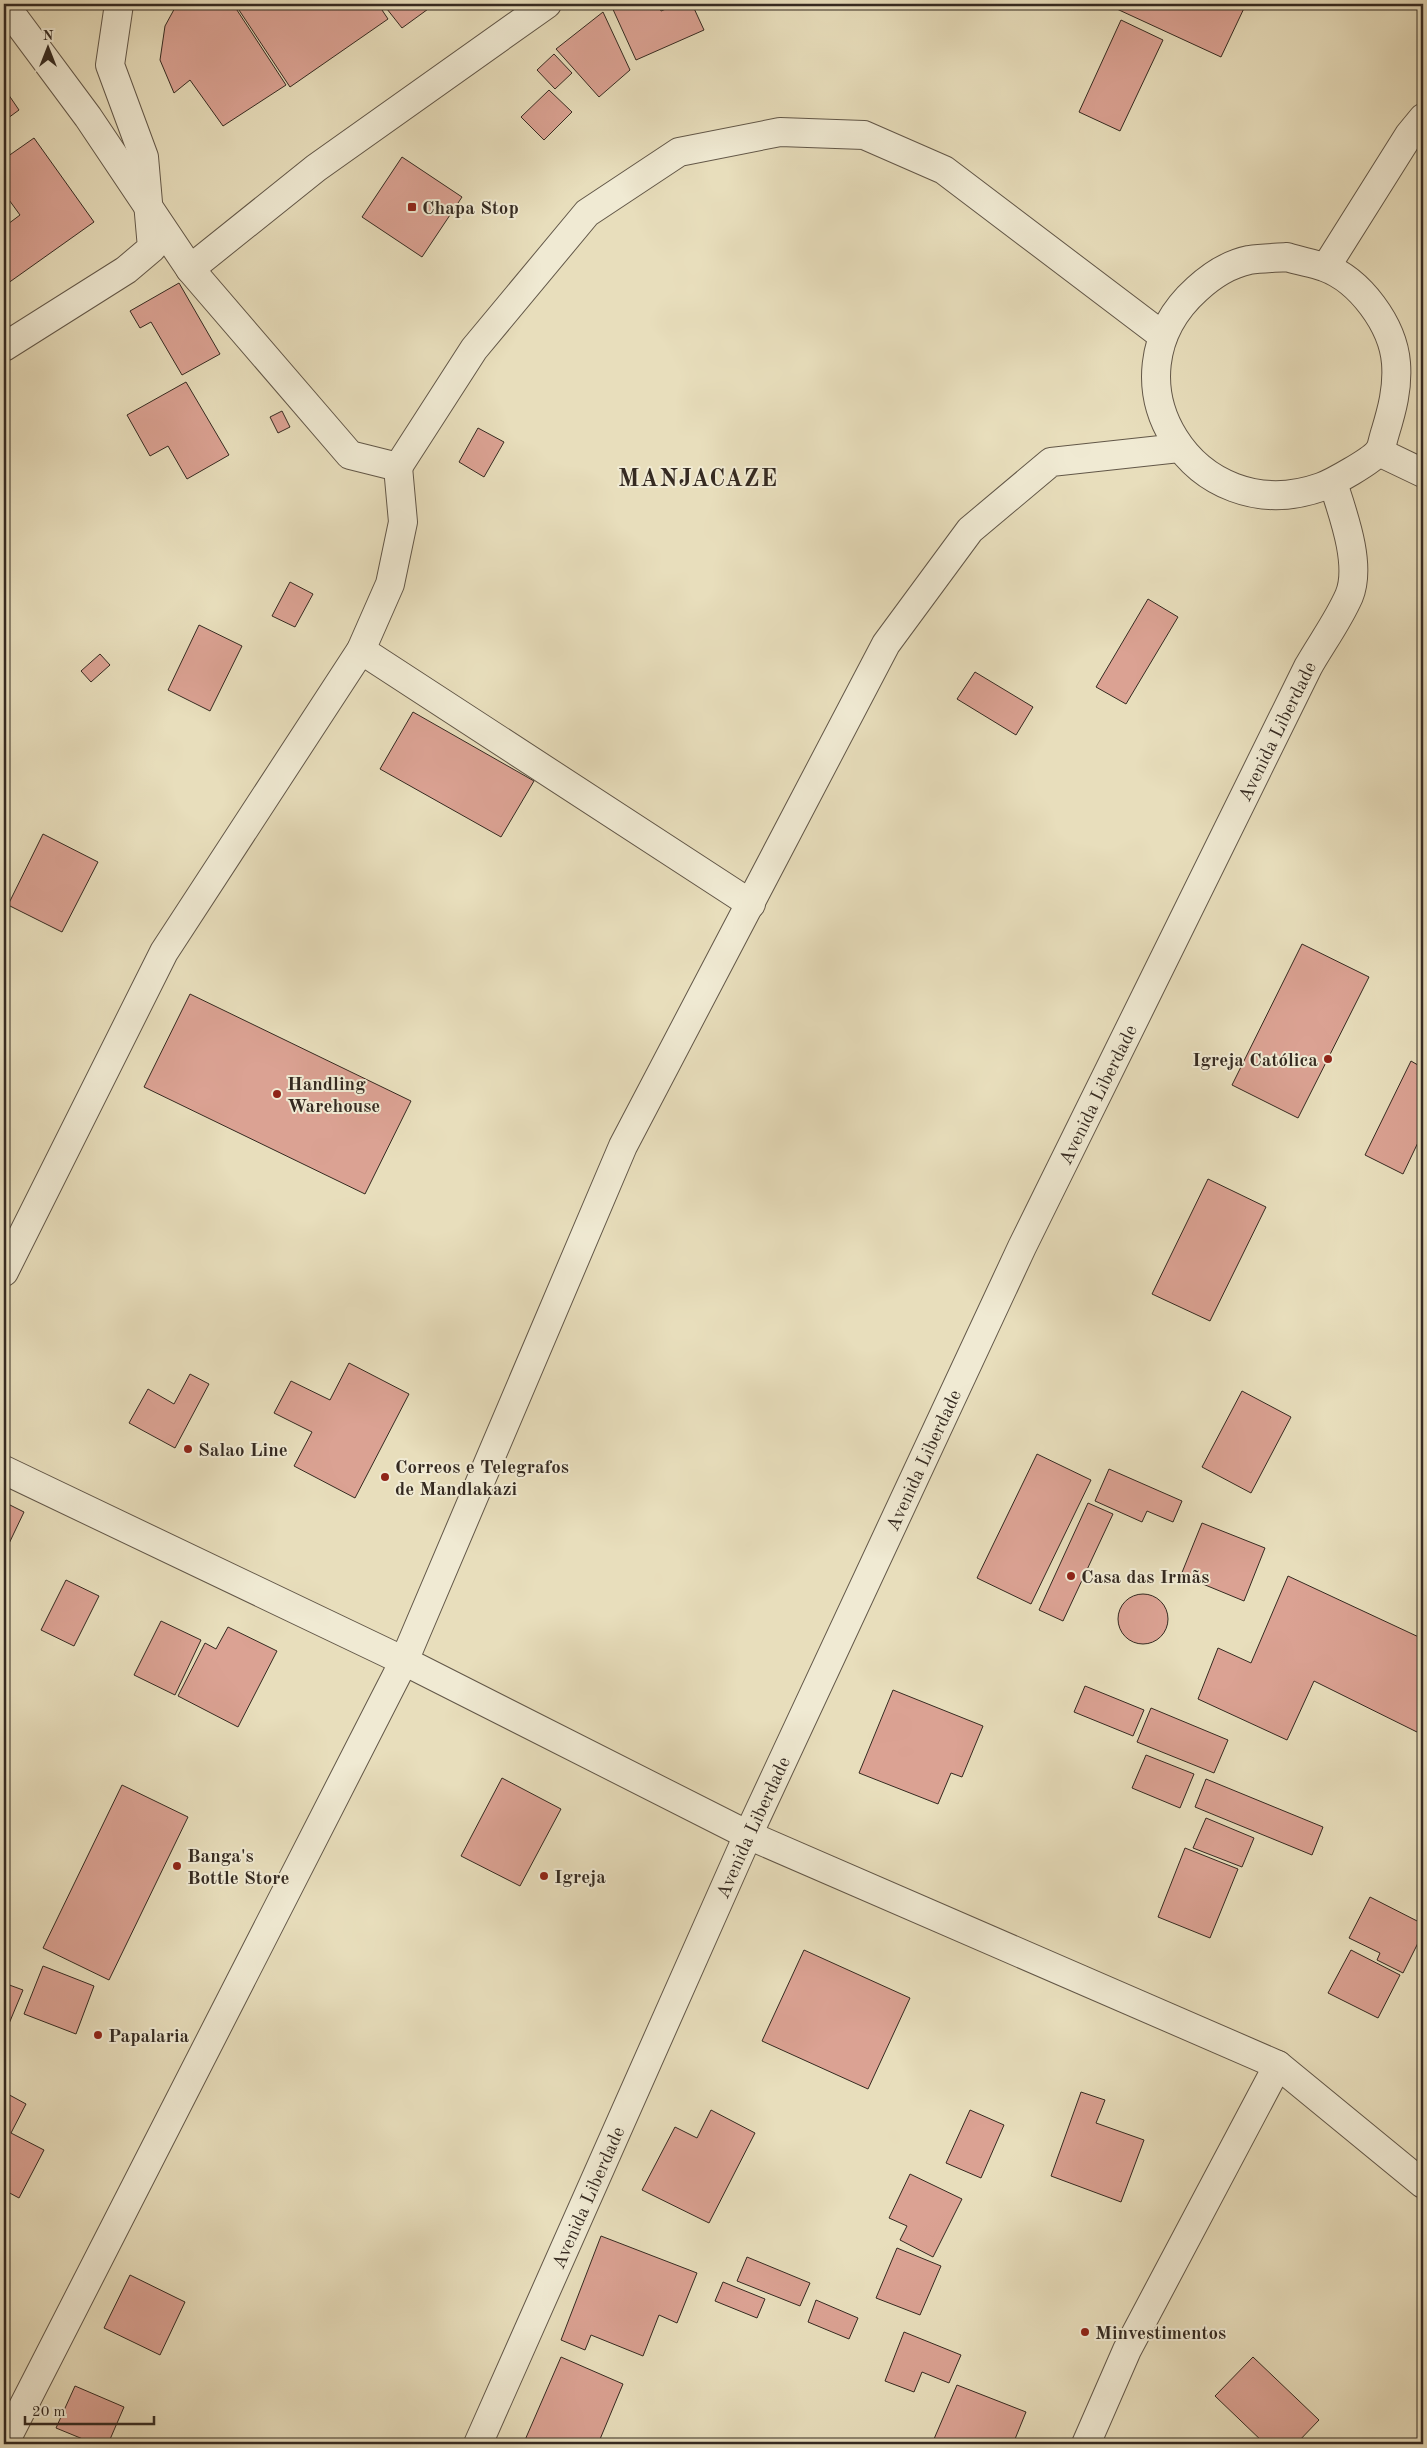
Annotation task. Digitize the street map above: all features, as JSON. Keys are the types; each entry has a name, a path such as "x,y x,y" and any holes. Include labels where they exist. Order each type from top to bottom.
{"street":[{"path":"4,4 88,117 147,202 190,269 350,455 398,467"},
{"path":"4,347 126,270 152,248 144,157 110,65 119,4"},
{"path":"190,269 316,168 547,4"},
{"path":"1326,267 1409,135 1423,118"},
{"path":"4,1272 164,952 361,650 390,584 403,522 398,467 474,349 587,213 679,152 780,132 864,135 944,170 1163,336"},
{"path":"1287,258 1326,267 1360,290 1384,322 1396,362 1395,402 1379,452 1333,483 1300,494 1266,497 1232,489 1203,472 1179,448 1161,413 1156,374 1163,336 1182,302 1212,275 1248,260 1287,258"},
{"path":"4,2444 404,1661 623,1146 886,644 970,530 1050,462 1179,448"},
{"path":"1379,452 1423,473"},
{"name":"Avenida Liberdade","path":"478,2444 748,1835 1022,1247 1308,667 1349,595 1352,569 1350,544 1333,483"},
{"path":"361,650 751,904"},
{"path":"4,1470 404,1661 748,1835 1278,2065 1423,2184"},
{"path":"1086,2444 1127,2350 1278,2065"}],"building":[{"path":"177,4 233,4 286,85 223,126 190,80 174,93 160,60 165,26"},
{"path":"235,4 378,4 388,19 290,87"},
{"path":"383,4 435,4 402,28"},
{"path":"658,4 661,11 678,4 692,4 704,30 636,60 611,5"},
{"path":"1106,4 1246,4 1221,57"},
{"path":"603,12 630,70 599,97 556,49"},
{"path":"1121,20 1163,40 1120,131 1079,112"},
{"path":"554,54 572,73 555,89 537,70"},
{"path":"4,88 19,110 4,121"},
{"path":"549,90 572,112 544,140 521,117"},
{"path":"34,138 94,222 4,286 4,227 20,215 4,193 4,159"},
{"name":"Chapa Stop","path":"402,157 462,197 422,257 362,217"},
{"path":"179,283 220,354 182,375 151,322 140,328 130,311"},
{"path":"186,382 229,455 187,479 168,446 150,456 127,415"},
{"path":"282,411 290,427 278,433 270,417"},
{"path":"478,428 504,442 484,477 459,462"},
{"path":"290,582 313,594 295,627 272,616"},
{"path":"1148,599 1178,617 1126,704 1096,687"},
{"path":"199,625 242,646 210,711 168,690"},
{"path":"100,654 110,665 91,682 81,671"},
{"path":"975,672 1033,707 1016,735 957,699"},
{"path":"413,712 534,781 501,837 380,769"},
{"path":"43,834 98,862 62,932 8,905"},
{"path":"1302,944 1369,977 1298,1118 1232,1085"},
{"name":"Handling Warehouse","path":"190,994 411,1101 365,1194 144,1087"},
{"path":"1411,1061 1423,1068 1423,1132 1403,1174 1365,1155"},
{"path":"1208,1179 1266,1207 1210,1321 1152,1294"},
{"path":"349,1363 409,1394 355,1498 294,1466 312,1432 274,1413 291,1381 330,1400"},
{"path":"190,1374 209,1384 175,1448 129,1423 148,1389 174,1404"},
{"path":"1242,1391 1291,1417 1251,1493 1202,1467"},
{"path":"1037,1454 1091,1480 1031,1604 977,1578"},
{"path":"1109,1469 1182,1501 1173,1522 1147,1511 1142,1522 1095,1501"},
{"path":"4,1502 24,1512 4,1554"},
{"path":"1088,1503 1113,1514 1063,1621 1039,1610"},
{"path":"1202,1523 1265,1548 1244,1601 1181,1575"},
{"path":"1288,1576 1423,1639 1420,1651 1423,1653 1423,1735 1314,1681 1287,1740 1198,1699 1218,1648 1251,1663"},
{"path":"66,1580 99,1596 74,1646 41,1630"},
{"path":"1143,1594 1161,1601 1168,1619 1161,1637 1143,1644 1125,1637 1118,1619 1125,1601"},
{"path":"161,1621 201,1640 175,1695 134,1675"},
{"path":"228,1627 277,1651 238,1727 178,1696 205,1643 216,1649"},
{"path":"1085,1686 1144,1710 1133,1736 1074,1712"},
{"path":"893,1690 983,1726 962,1777 951,1773 938,1804 859,1773"},
{"path":"1151,1708 1228,1740 1214,1773 1137,1742"},
{"path":"1146,1755 1194,1774 1180,1808 1132,1788"},
{"path":"502,1778 561,1809 520,1886 461,1856"},
{"path":"1206,1779 1323,1827 1312,1855 1195,1807"},
{"path":"122,1785 188,1817 109,1980 43,1948"},
{"path":"1206,1818 1254,1838 1242,1867 1193,1848"},
{"path":"1185,1848 1238,1869 1210,1938 1158,1917"},
{"path":"1370,1897 1423,1924 1423,1933 1403,1973 1377,1960 1380,1953 1349,1938"},
{"path":"804,1950 910,1998 868,2089 762,2041"},
{"path":"1351,1950 1400,1975 1378,2018 1328,1993"},
{"path":"43,1966 94,1986 76,2034 24,2014"},
{"path":"4,1983 23,1990 8,2026 4,2025"},
{"path":"4,2092 26,2104 11,2133 44,2150 19,2198 4,2190"},
{"path":"1081,2092 1105,2100 1096,2123 1144,2140 1121,2202 1051,2176"},
{"path":"711,2110 755,2133 709,2223 642,2190 675,2127 697,2138"},
{"path":"970,2110 1004,2125 981,2178 946,2163"},
{"path":"910,2174 962,2199 933,2257 900,2240 907,2226 889,2218"},
{"path":"601,2236 697,2273 677,2323 659,2315 643,2356 591,2335 585,2350 561,2340"},
{"path":"897,2248 941,2266 920,2315 876,2298"},
{"path":"747,2257 810,2283 800,2306 737,2281"},
{"path":"130,2275 185,2302 160,2355 104,2328"},
{"path":"723,2282 765,2299 757,2318 715,2301"},
{"path":"816,2300 858,2318 849,2339 808,2322"},
{"path":"904,2332 961,2355 949,2383 922,2372 914,2392 885,2381"},
{"path":"561,2357 623,2384 598,2444 535,2444 525,2440"},
{"path":"1253,2357 1319,2420 1296,2444 1265,2444 1215,2396"},
{"path":"957,2385 1026,2412 1013,2444 948,2444 934,2439"},
{"path":"75,2386 124,2407 108,2444 95,2444 56,2428"}],"place":[{"name":"Chapa Stop","path":"412,207"},
{"name":"Igreja Católica","path":"1328,1059"},
{"name":"Handling Warehouse","path":"277,1094"},
{"name":"Salao Line","path":"188,1449"},
{"name":"Correos e Telegrafos de Mandlakazi","path":"385,1477"},
{"name":"Casa das Irmãs","path":"1071,1576"},
{"name":"Banga's Bottle Store","path":"177,1866"},
{"name":"Igreja","path":"544,1876"},
{"name":"Papalaria","path":"98,2035"},
{"name":"Minvestimentos","path":"1085,2332"}],"district":[{"name":"MANJACAZE","path":"698,478"}]}
